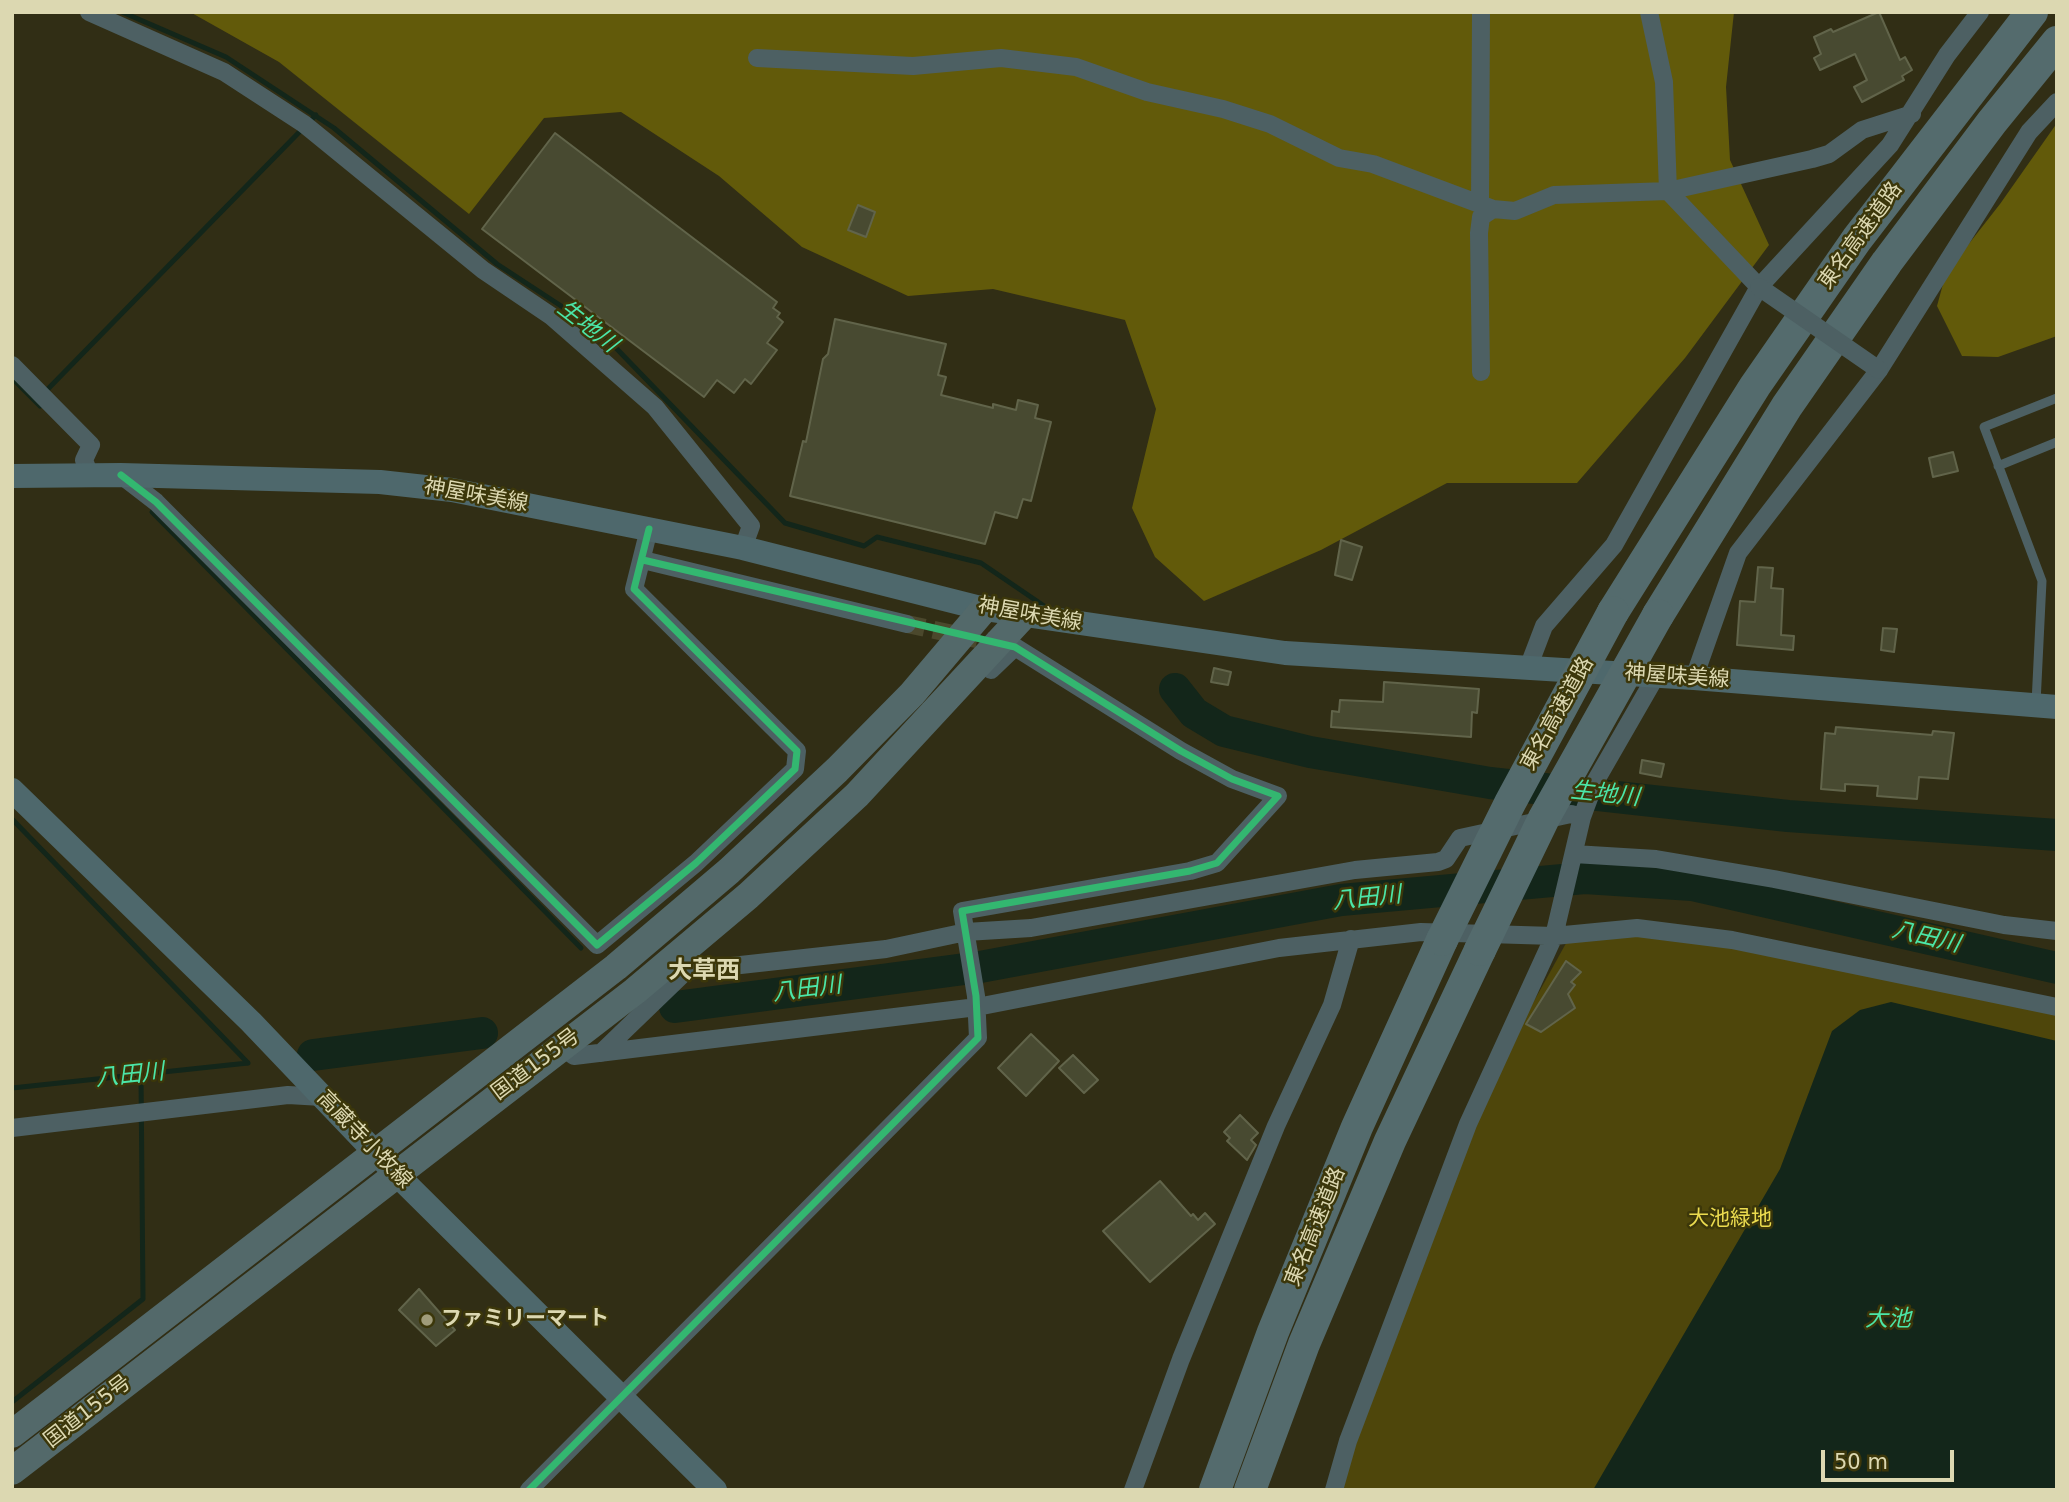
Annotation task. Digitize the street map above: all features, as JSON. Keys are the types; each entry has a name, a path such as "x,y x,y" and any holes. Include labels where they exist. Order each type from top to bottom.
{"highway":[{"name":"東名高速道路","path":"1215,1490 1273,1332 1357,1127 1510,803 1613,612 1755,386 1857,239 2032,12"},
{"name":"東名高速道路","path":"1250,1490 1304,1344 1390,1140 1544,818 1658,615 1787,406 1992,122 2057,43"},
{"name":"国道155号","path":"12,1471 386,1163 729,871 837,770 912,694 984,609"},
{"name":"国道155号","path":"12,1434 386,1163 673,971 748,896 857,796 1023,616"},
{"path":"1263,1490 1304,1344"}],"main road":[{"name":"神屋味美線","path":"12,476 121,475 380,482 452,490 743,548 984,609 1285,653 1694,678 2046,706"},
{"name":"高蔵寺小牧線","path":"12,790 251,1022 386,1163 715,1490"}],"street":[{"path":"89,12 224,72 304,124 483,270 560,323 655,407 695,456 751,526 743,548"},
{"path":"1480,372 1479,233 1481,217 1487,207 1481,12"},
{"path":"1649,12 1664,82 1668,191 1759,287 1880,370"},
{"path":"1528,668 1544,626 1614,545 1759,287 1890,145 1947,55 1980,12"},
{"path":"757,58 913,66 1000,58 1076,67 1147,92 1223,109 1270,124 1339,158 1373,164 1487,207 1515,211 1555,195 1573,192 1668,191 1821,157 1862,130 1912,114"},
{"path":"1694,678 1738,553 1880,370 2029,132 2057,102"},
{"path":"12,365 91,445 84,460 90,476"},
{"path":"121,475 156,502 597,945 696,863 795,769 797,751 634,589 649,529"},
{"path":"643,560 908,624"},
{"path":"529,1490 978,1038 976,1001 962,911 1190,871 1217,863 1278,796 1232,779 1181,751 1015,648 906,762 762,900 673,971 601,1053"},
{"path":"1334,1490 1348,1441 1468,1124 1554,936 1582,817 1595,782 1656,676"},
{"path":"673,971 886,949 967,935 1031,928 1355,870 1438,862 1446,859 1460,838 1572,814 1582,817"},
{"path":"1574,854 1656,859 1774,878 1992,923 2057,931"},
{"path":"560,1046 574,1056 601,1053 976,1001 1279,948 1420,932 1554,936 1637,928 1732,940 2057,1007"},
{"path":"1133,1490 1181,1359 1261,1165 1332,1005 1351,939"},
{"path":"12,1128 288,1095 323,1097"}],"lane":[{"path":"2046,706 2042,581 1984,427 2057,398"},
{"path":"1998,466 2057,442"}],"green space":[{"name":"大池緑地","path":"1637,933 1732,944 2057,1014 2057,1490 1341,1490 1356,1443 1474,1128 1523,1021 1570,936"}],"shaded area":[{"path":"190,12 1734,12 1726,87 1730,160 1769,245 1685,358 1577,483 1447,483 1321,550 1204,601 1155,557 1132,508 1156,409 1125,320 993,289 908,296 802,247 719,176 621,112 544,118 469,214 279,62"},
{"path":"2057,123 2057,336 1998,357 1962,356 1937,306 1946,273 2000,204"}],"water":[{"name":"大池","path":"1891,1002 2057,1041 2057,1490 1593,1490 1780,1169 1832,1031 1860,1010"}],"building":[{"path":"1879,12 1900,60 1905,57 1912,70 1902,76 1904,80 1862,102 1854,87 1867,80 1855,54 1820,70 1814,58 1821,54 1814,37 1831,29 1833,32"},
{"path":"555,133 777,302 773,308 780,313 777,317 783,322 767,343 777,350 751,384 745,379 734,393 717,380 704,397 482,229"},
{"path":"858,205 875,212 866,237 848,230"},
{"path":"835,319 946,344 938,375 946,377 941,395 993,408 993,404 1016,410 1018,400 1038,405 1035,418 1051,422 1031,501 1023,499 1017,518 995,512 985,544 790,496 803,441 806,442 823,359 828,354"},
{"path":"1953,452 1958,471 1933,477 1929,458"},
{"path":"1341,540 1362,547 1352,580 1335,575"},
{"path":"1758,567 1773,568 1771,588 1783,589 1781,635 1794,636 1793,650 1737,645 1740,601 1755,602"},
{"path":"1883,628 1897,629 1894,652 1881,650"},
{"path":"1214,668 1231,672 1228,685 1211,682"},
{"path":"1384,682 1479,689 1477,713 1472,712 1471,737 1331,727 1332,711 1339,712 1340,700 1383,702"},
{"path":"1836,727 1932,735 1933,731 1954,733 1948,779 1919,777 1917,799 1877,796 1878,786 1845,784 1845,791 1821,789 1825,733 1835,734"},
{"path":"1642,760 1664,764 1661,777 1640,773"},
{"path":"1566,961 1581,972 1571,982 1575,985 1568,994 1575,1008 1541,1032 1526,1024"},
{"path":"1031,1034 1059,1061 1026,1096 998,1068"},
{"path":"1073,1055 1098,1080 1084,1093 1059,1068"},
{"path":"1240,1115 1258,1133 1251,1140 1256,1145 1247,1160 1227,1141 1230,1138 1224,1132"},
{"path":"1160,1181 1191,1216 1193,1214 1198,1220 1205,1213 1215,1224 1150,1282 1103,1231"},
{"name":"ファミリーマート","path":"419,1289 455,1330 436,1346 399,1310"}],"waterway":[{"name":"生地川","path":"122,12 226,57 334,128 497,264 581,319 615,347 785,523 864,546 877,537 981,563 1047,608"},
{"path":"43,394 316,115"},
{"path":"12,378 40,406"},
{"path":"152,512 581,948"},
{"name":"生地川","path":"1175,689 1194,713 1224,731 1310,752 1490,783 1788,816 2057,835"},
{"path":"12,819 248,1063"},
{"name":"八田川","path":"675,1007 980,967 1341,900 1585,878 1692,885 2057,968"},
{"name":"八田川","path":"313,1055 482,1033"},
{"name":"八田川","path":"12,1088 248,1063"},
{"path":"12,1402 143,1299 141,1075"}],"tunnel":[{"path":"907,624 1004,645"}],"cycle path":[{"path":"121,475 156,502 597,945 696,863 795,769 797,751 634,589 649,529"},
{"path":"529,1490 978,1038 976,996 962,911 1190,871 1217,863 1278,796 1232,779 1181,751 1015,647 643,560"}],"place":[{"name":"ファミリーマート","path":"427,1320"}],"district":[{"name":"大草西","path":"704,972"}]}
